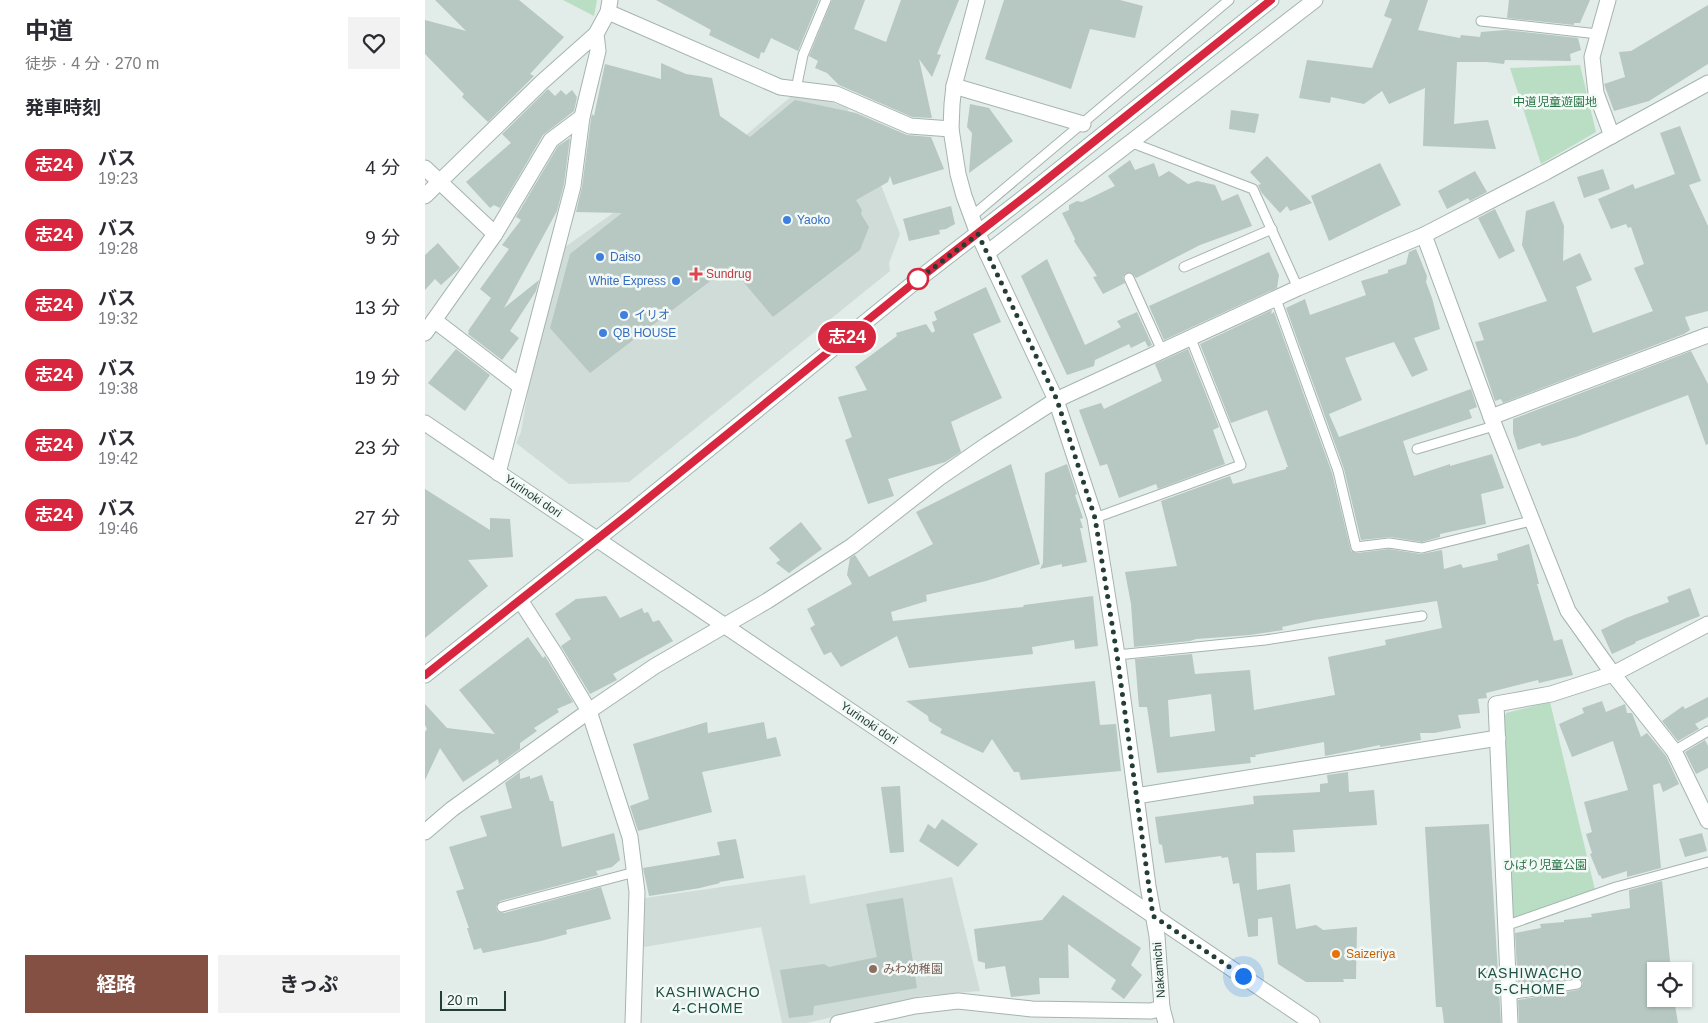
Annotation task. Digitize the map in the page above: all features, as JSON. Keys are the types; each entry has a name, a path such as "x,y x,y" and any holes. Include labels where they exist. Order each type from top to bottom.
{"street":[{"name":"Nakamichi","path":"977,0 954,86 951,129 958,174 978,234 1057,400 1095,518 1117,655 1157,936 1164,1016"},
{"path":"425,675 596,540 916,281 978,234 1271,0"},
{"path":"987,253 1315,0"},
{"path":"1607,0 1591,57 1596,93 1611,136"},
{"path":"425,196 542,82 596,34 609,6 780,87 836,94 910,126 951,129"},
{"path":"498,473 573,186 582,117 598,51 596,34"},
{"path":"425,832 453,809 589,711 655,666 767,601 852,546 963,461 1057,400 1298,288 1424,235 1546,172 1708,83"},
{"path":"954,86 1083,124"},
{"path":"520,386 430,327 495,234 551,140 582,117"},
{"path":"425,168 495,234"},
{"path":"1424,235 1492,422 1568,611 1613,674 1674,751 1708,821"},
{"path":"1492,422 1708,335"},
{"name":"Yurinoki dori","path":"425,423 1312,1023"},
{"path":"520,600 589,711 630,837 637,892 633,1023"},
{"path":"1510,1023 1496,704 1551,694 1613,674 1708,624"},
{"path":"1136,796 1498,738"},
{"path":"838,1023 859,1020 915,1006 958,1001 1033,1016 1151,1011 1164,1016"}],"lane":[{"path":"796,89 803,55 826,0"},
{"path":"971,217 1229,0"},
{"path":"1481,21 1598,34"},
{"path":"1131,142 1253,189 1298,288"},
{"path":"1184,267 1272,229"},
{"path":"1129,278 1162,351"},
{"path":"1276,299 1337,470 1356,547 1389,543 1422,548 1531,521"},
{"path":"1095,518 1241,465 1191,339"},
{"path":"1417,449 1492,422"},
{"path":"1117,655 1265,640 1422,616"},
{"path":"1674,751 1708,731"},
{"path":"1505,926 1616,886 1708,862"},
{"path":"502,907 635,872"},
{"path":"1509,995 1577,984"}],"shaded area":[{"path":"794,94 834,103 847,108 860,131 900,234 889,263 890,271 629,482 569,484 516,443 521,432 533,362 565,247 616,211 746,135"},
{"name":"みわ幼稚園","path":"805,875 810,904 952,877 980,991 921,996 807,1023 782,1023 761,927 644,947 645,898"}],"green space":[{"path":"563,0 597,0 594,16"},
{"name":"中道児童遊園地","path":"1580,65 1596,132 1541,164 1510,68"},
{"name":"ひばり児童公園","path":"1550,702 1596,894 1505,926 1498,738 1506,713"}],"building":[{"path":"435,0 519,0 564,37 530,74 534,76 488,122 462,97 464,94 425,54 425,20 466,31"},
{"path":"656,0 819,0 798,51 771,38 764,53 761,52 759,59 709,35 711,30"},
{"path":"832,0 865,0 854,29 886,42 901,0 959,0 937,54 941,55 932,77 919,59 932,118 912,117 839,85 827,73 815,68 818,61 809,56"},
{"path":"1004,0 1120,0 1143,6 1135,38 1090,29 1071,89 985,59"},
{"path":"1390,0 1428,0 1418,30 1460,38 1461,35 1480,37 1481,32 1506,30 1578,38 1581,50 1570,54 1571,61 1505,60 1504,64 1457,62 1454,124 1488,120 1496,149 1423,146 1425,88 1389,104 1382,91 1364,104 1331,97 1330,103 1299,98 1307,60 1372,68 1392,19 1384,16"},
{"path":"1509,0 1590,0 1580,23 1574,23 1574,25 1507,18"},
{"path":"1708,5 1708,64 1649,101 1614,111 1604,84 1625,77 1619,52 1631,51"},
{"path":"661,63 686,74 712,78 720,116 750,137 795,100 856,113 907,135 931,137 944,169 893,185 890,176 888,182 856,200 862,210 861,214 869,227 860,250 773,317 730,266 590,373 550,328 570,254 622,213 576,212 582,187 592,114 594,116 605,64 661,79"},
{"path":"548,89 555,96 561,90 566,95 572,90 577,97 574,111 543,135 500,208 494,205 490,208 466,182 511,143 502,134"},
{"path":"970,104 989,108 1013,141 969,173 972,133 967,127"},
{"path":"1231,110 1259,114 1255,133 1229,129"},
{"path":"1680,126 1701,181 1689,185 1708,226 1708,311 1685,317 1690,330 1684,334 1503,403 1501,399 1495,401 1475,342 1484,340 1478,323 1547,301 1522,245 1526,211 1554,201 1564,226 1563,261 1580,253 1592,280 1576,287 1593,333 1653,311 1634,268 1644,264 1631,227 1628,228 1626,224 1611,229 1598,199 1633,184 1635,189 1675,174 1660,133"},
{"path":"570,138 564,184 557,211 504,308 539,280 536,291 510,331 519,338 502,360 468,334 468,331 491,298 480,289 509,249 502,245 521,220 516,217 558,146"},
{"path":"1267,156 1312,203 1290,211 1287,206 1280,213 1261,192 1258,185 1261,184 1250,172"},
{"path":"1130,160 1135,170 1154,163 1159,177 1169,171 1188,184 1197,181 1215,185 1222,201 1238,194 1252,226 1200,245 1136,278 1132,273 1126,273 1123,277 1125,283 1103,294 1093,277 1097,276 1074,241 1075,239 1062,213 1069,210 1069,205 1077,201 1082,202 1115,186 1108,176"},
{"path":"1380,163 1401,205 1329,241 1311,196"},
{"path":"1603,169 1610,189 1584,198 1577,177"},
{"path":"1475,171 1487,192 1470,201 1468,198 1447,209 1438,191"},
{"path":"951,206 955,224 946,229 939,230 940,234 909,241 903,219"},
{"path":"1495,209 1515,251 1499,259 1478,218"},
{"path":"438,243 460,268 441,285 435,279 425,290 425,255"},
{"path":"1416,249 1427,276 1426,282 1440,329 1414,338 1428,370 1412,377 1394,342 1345,358 1362,400 1329,414 1339,437 1471,389 1477,407 1469,410 1472,418 1403,441 1414,476 1450,464 1450,466 1492,454 1504,488 1481,494 1486,524 1440,534 1440,537 1422,542 1390,537 1361,540 1344,469 1286,308 1305,299 1310,315 1366,295 1361,281 1388,273 1388,270 1406,264 1409,252"},
{"path":"1269,252 1279,275 1277,288 1164,340 1149,306"},
{"path":"1047,259 1085,345 1121,327 1117,321 1137,312 1152,345 1148,347 1145,341 1131,348 1129,344 1095,360 1094,366 1067,375 1021,276"},
{"path":"986,287 1001,322 973,334 1002,398 951,422 961,452 945,462 888,479 894,496 868,504 845,440 852,437 838,397 867,390 855,367 897,336 896,333 926,324 932,333 935,331 932,322 937,320 934,312"},
{"path":"1272,310 1271,314 1274,312 1332,473 1351,551 1357,553 1389,549 1421,554 1442,550 1444,569 1461,564 1463,568 1498,560 1497,554 1529,544 1539,584 1537,584 1554,641 1562,639 1573,675 1539,683 1538,680 1486,693 1487,698 1478,699 1480,713 1458,715 1461,728 1434,733 1420,733 1421,740 1380,747 1380,745 1325,756 1324,742 1255,755 1256,757 1250,757 1251,763 1157,773 1147,707 1139,707 1135,659 1192,654 1195,674 1250,670 1254,710 1335,695 1328,657 1386,645 1385,640 1442,628 1437,601 1314,620 1282,627 1283,630 1134,647 1131,604 1125,572 1177,566 1161,501 1230,476 1233,484 1288,467 1267,410 1231,423 1200,344","holes":["1211,694 1215,731 1170,737 1168,700"]},
{"path":"456,349 490,375 465,411 428,383"},
{"path":"1188,349 1219,427 1213,430 1225,464 1158,489 1156,484 1119,498 1107,464 1100,466 1079,410 1101,403 1104,409 1162,381 1155,364"},
{"path":"1691,351 1708,384 1708,444 1706,445 1688,395 1576,437 1542,446 1540,443 1518,450 1513,433 1513,419"},
{"path":"1011,464 1040,564 986,581 926,595 927,601 891,612 893,621 1023,607 1024,605 1093,596 1098,646 1075,649 1074,640 1032,647 1033,654 909,668 897,636 841,667 831,652 824,655 810,628 815,625 807,609 852,584 847,575 850,558 855,555 869,577 933,544 916,512"},
{"path":"1067,464 1083,518 1080,519 1083,528 1080,528 1087,562 1062,567 1062,564 1040,569 1043,563 1045,473"},
{"path":"425,489 490,530 490,518 510,519 513,557 468,560 488,586 425,638"},
{"path":"801,522 822,549 789,573 776,563 780,560 769,548"},
{"path":"1690,588 1700,616 1635,642 1612,654 1601,630 1626,618 1669,602 1667,597"},
{"path":"606,596 620,618 642,608 644,613 648,612 653,622 659,620 673,641 613,674 617,680 590,694 561,646 571,639 555,614 576,599"},
{"path":"528,637 543,658 545,656 573,702 557,709 559,712 534,728 537,731 520,743 520,749 499,764 498,759 463,782 440,748 425,780 425,732 427,729 425,725 425,704 447,728 495,734 459,690"},
{"path":"1095,681 1100,725 1116,724 1121,771 1021,780 1019,772 1014,772 992,739 983,753 940,733 942,729 929,721 928,716 906,701"},
{"path":"1708,697 1708,717 1695,724 1699,729 1678,741 1662,721 1683,706 1685,709"},
{"path":"1602,701 1606,712 1625,704 1627,713 1632,713 1641,737 1647,733 1666,756 1679,784 1663,792 1660,783 1653,785 1661,868 1627,877 1627,871 1602,879 1590,854 1592,853 1586,834 1592,832 1584,802 1628,790 1613,741 1572,757 1559,724 1584,713 1582,708"},
{"path":"707,722 708,733 764,722 767,739 776,737 781,756 702,772 712,812 638,831 630,806 649,799 633,744"},
{"path":"1705,740 1708,746 1708,768 1696,774 1685,752"},
{"path":"520,772 520,779 530,776 530,779 542,775 550,801 553,801 562,847 614,833 620,860 612,867 596,871 598,875 500,901 496,906 497,911 504,913 601,887 611,919 566,930 567,934 541,941 483,953 481,948 474,950 467,928 469,928 456,891 464,889 449,847 487,836 480,816 512,808 505,783"},
{"path":"1348,772 1349,792 1374,790 1377,825 1293,830 1295,852 1256,853 1257,890 1290,884 1296,929 1316,925 1323,930 1357,927 1356,979 1343,979 1344,982 1306,982 1278,964 1272,917 1258,919 1258,936 1248,937 1239,883 1233,884 1228,857 1222,858 1221,856 1165,863 1162,845 1159,844 1155,817 1254,804 1253,796 1320,792 1320,784 1328,783 1327,775"},
{"path":"900,786 904,852 890,853 881,787"},
{"path":"942,819 978,844 958,867 919,841 928,824 935,829"},
{"path":"1489,824 1501,1023 1444,1023 1442,1007 1436,1007 1425,827"},
{"path":"1702,833 1707,851 1685,857 1679,839"},
{"path":"736,839 744,878 719,882 700,888 649,896 643,868 720,855 717,842"},
{"path":"1662,881 1670,962 1647,962 1647,1007 1675,1007 1678,1023 1519,1023 1518,1000 1578,990 1583,983 1576,978 1518,987 1515,933 1541,928 1540,924 1564,922 1564,920 1592,917 1591,914 1630,908 1629,890"},
{"path":"1063,895 1141,948 1131,965 1142,975 1124,999 1111,989 1116,980 1068,944 1069,978 1039,978 1040,994 1011,997 1005,966 985,969 985,963 978,961 974,929 1042,920"},
{"path":"903,898 917,988 814,1006 813,1015 789,1018 780,970 824,964 829,967 877,957 866,904"}],"bus line":[{"name":"志24","path":"425,675 630,513 916,281 978,234 1271,0"}],"place":[{"name":"Yaoko","path":"787,220"},
{"name":"Daiso","path":"600,257"},
{"name":"Sundrug","path":"696,274"},
{"name":"White Express","path":"676,281"},
{"name":"イリオ","path":"624,315"},
{"name":"QB HOUSE","path":"603,333"},
{"name":"Saizeriya","path":"1336,954"},
{"name":"みわ幼稚園","path":"873,969"}],"district":[{"name":"KASHIWACHO 5-CHOME","path":"1530,982"},
{"name":"KASHIWACHO 4-CHOME","path":"708,1000"}],"route":[{"path":"918,279 916,281 978,234 1057,400 1095,518 1117,655 1153,916 1243,976"}]}
